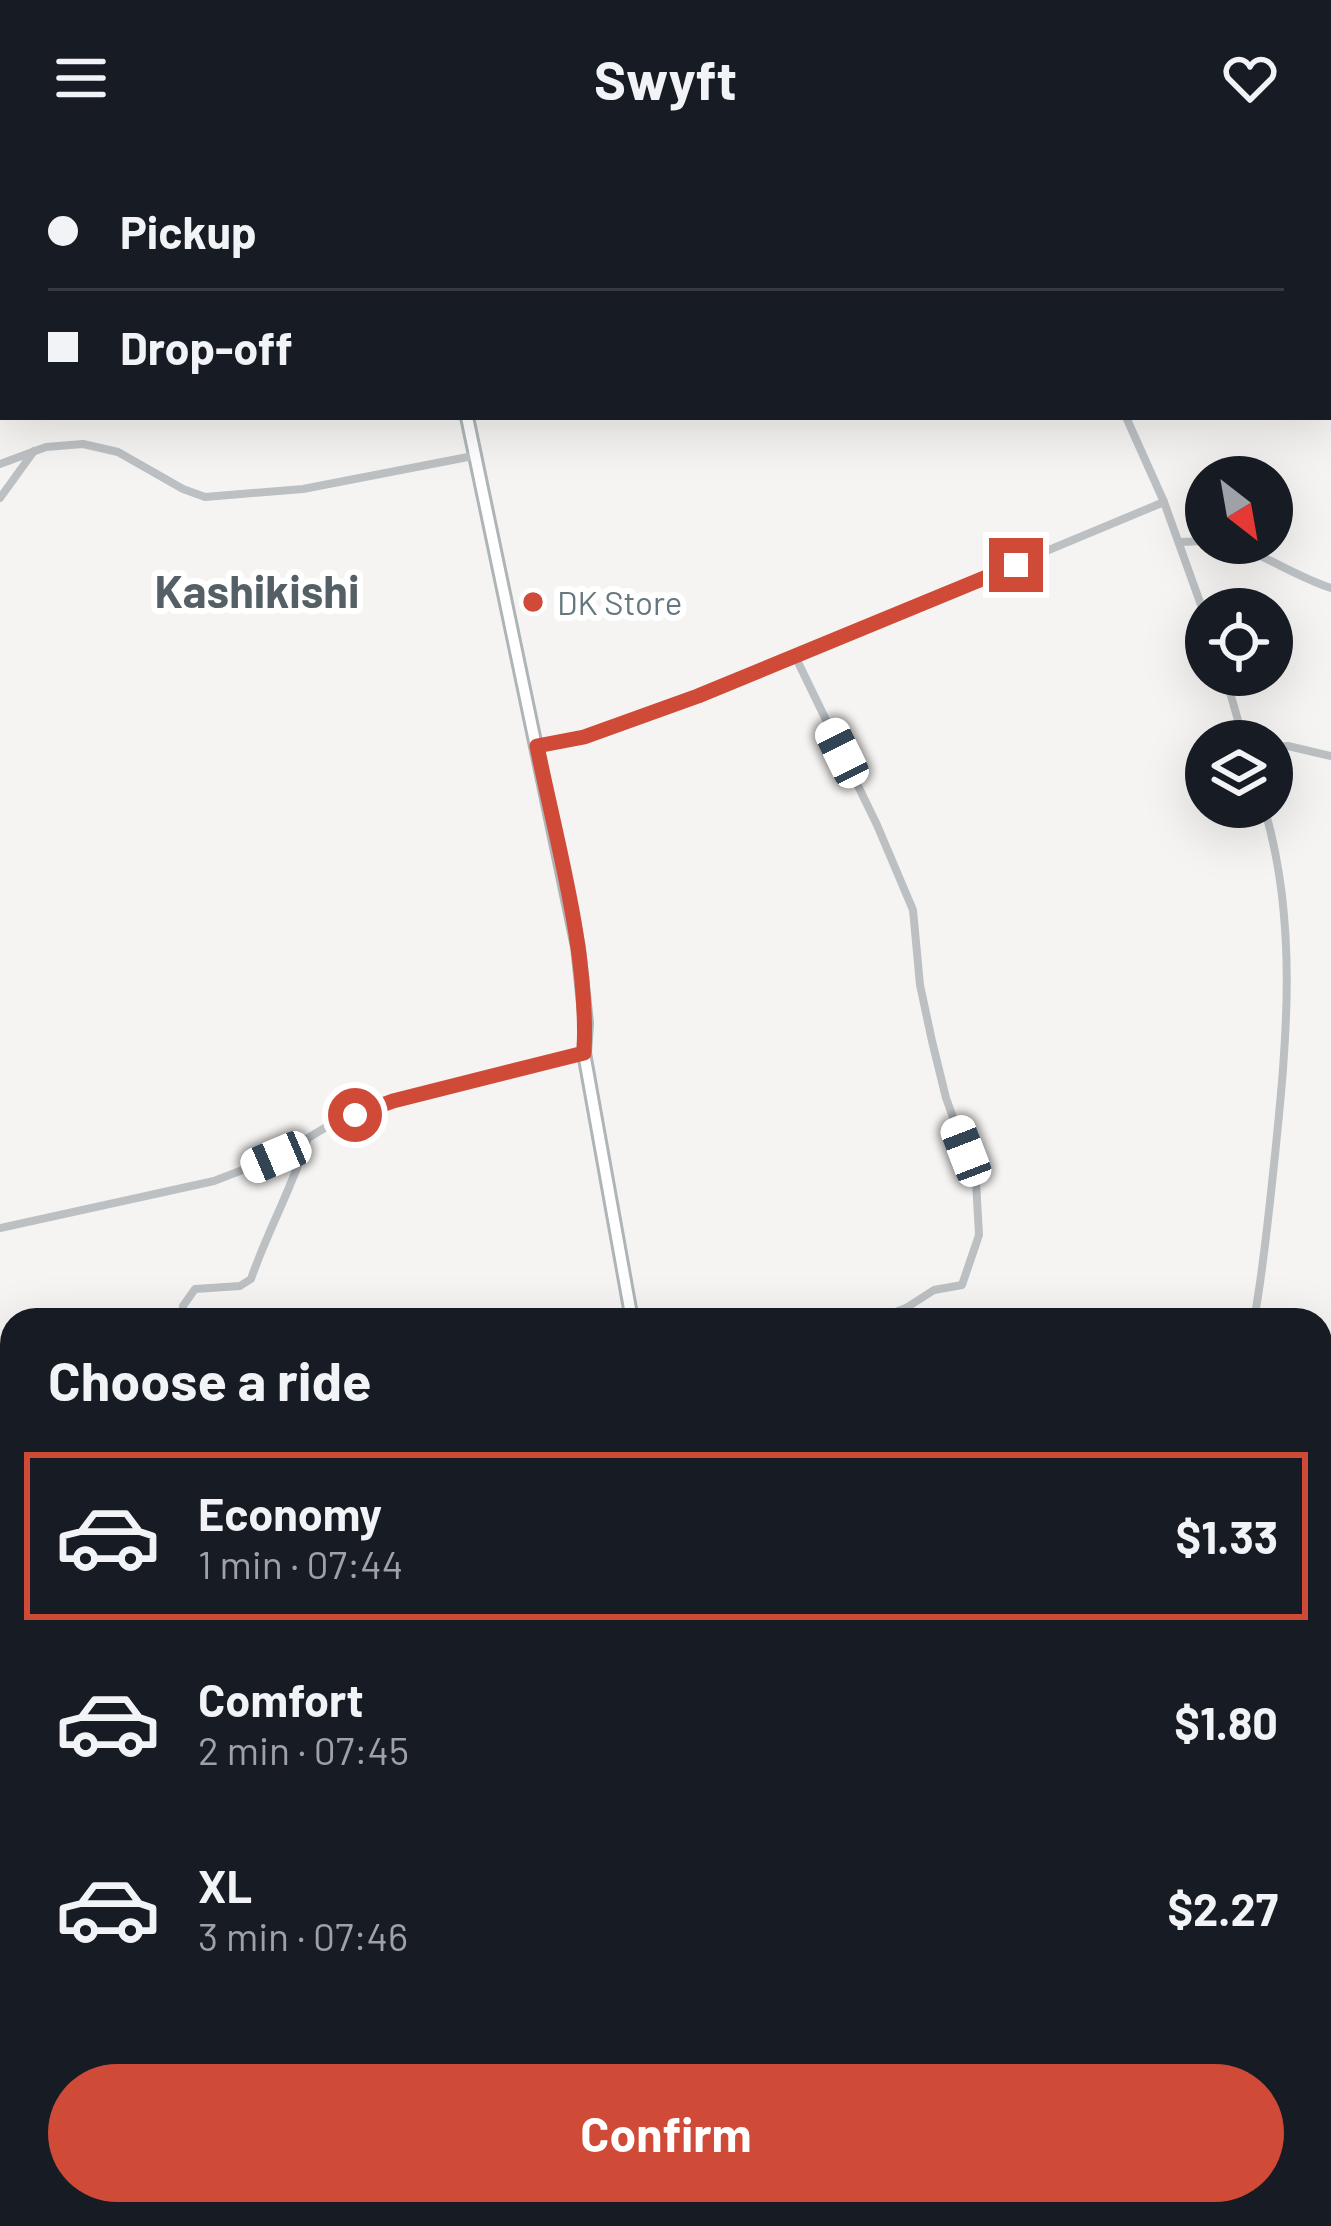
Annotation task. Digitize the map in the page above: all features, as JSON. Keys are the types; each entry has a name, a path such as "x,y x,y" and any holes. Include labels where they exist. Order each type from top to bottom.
{"main road":[{"path":"467,420 578,947 586,1022 584,1053 630,1308"}],"street":[{"path":"1127,420 1195,588"},
{"path":"0,464 34,451 83,444 118,452 205,497 303,489 473,456"},
{"path":"0,498 34,451"},
{"path":"537,746 584,737 698,696 1164,502"},
{"path":"1179,542 1185,542"},
{"path":"1275,564 1331,588"},
{"path":"795,656 913,910 920,985 932,1041 946,1098 976,1181 979,1235 962,1285 934,1290 906,1308"},
{"path":"1293,747 1331,756"},
{"path":"1255,1308 1276,1146 1288,991 1280,873 1269,828"},
{"path":"0,1228 214,1181 276,1157 328,1126 393,1101 584,1053"},
{"path":"183,1308 195,1289 240,1286 251,1280 307,1139"}],"place":[{"name":"DK Store","path":"533,602"}],"district":[{"name":"Kashikishi","path":"257,590"}],"route":[{"path":"355,1115 584,1053 586,1022 578,947 537,746 584,737 698,696 1016,565"}]}
